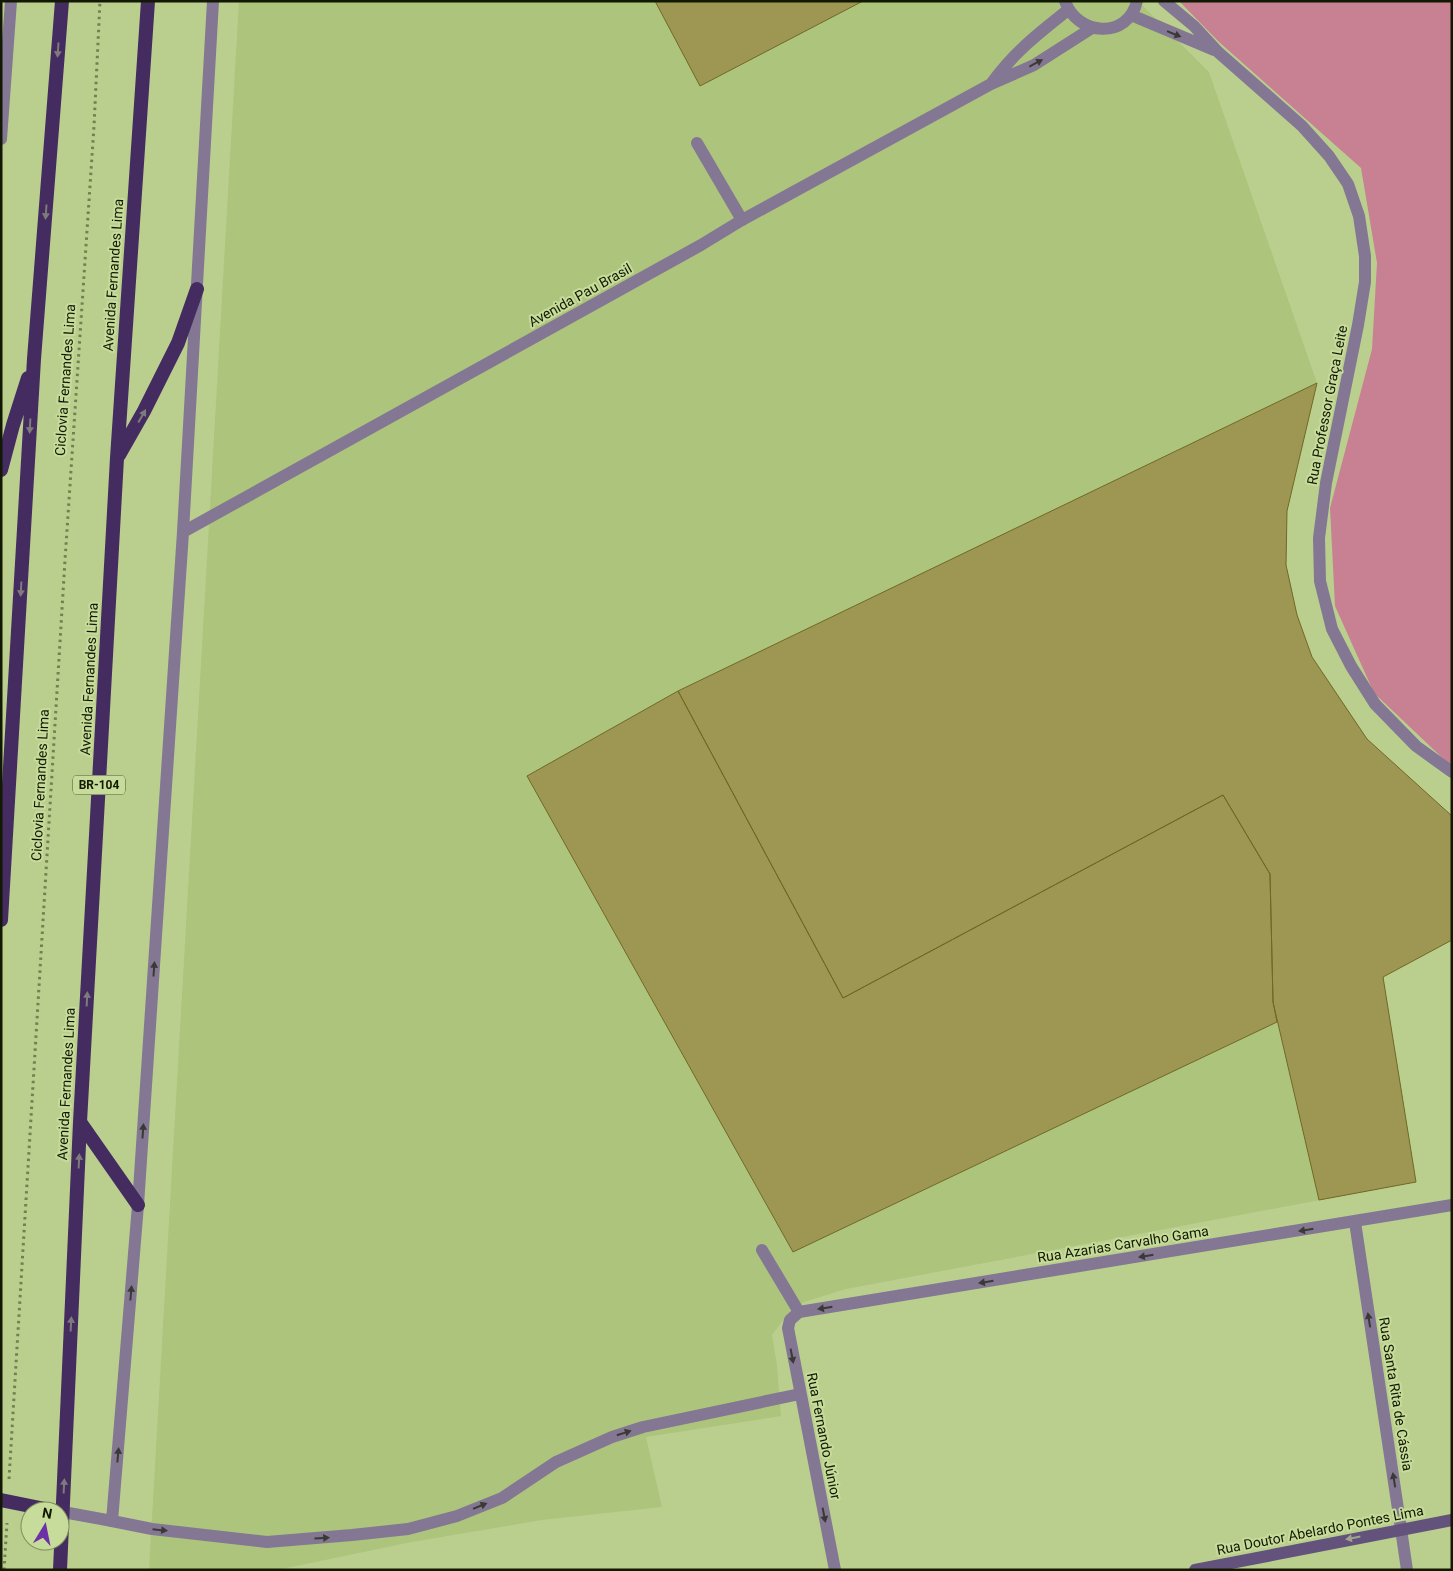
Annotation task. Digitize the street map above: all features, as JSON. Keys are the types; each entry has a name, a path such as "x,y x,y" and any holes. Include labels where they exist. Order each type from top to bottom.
{"highway":[{"path":"1,920 34,359 62,1"},
{"name":"Avenida Fernandes Lima","path":"60,1501 117,458 148,1"},
{"path":"117,458 144,411 178,343 197,289"},
{"path":"1,470 34,359"},
{"path":"80,1122 138,1205"},
{"path":"5,1500 20,1503"},
{"name":"Avenida Fernandes Lima","path":"60,1551 60,1570"}],"main road":[{"name":"Rua Doutor Abelardo Pontes Lima","path":"1195,1570 1452,1520"}],"street":[{"path":"1,139 11,1"},
{"path":"112,1521 138,1205 183,532 213,1"},
{"path":"1067,6 1078,21 1092,28 1101,29 1118,26 1131,15 1137,1"},
{"name":"Rua Professor Graça Leite","path":"1164,1 1194,26 1218,52 1302,126 1329,156 1348,184 1359,216 1365,256 1364,282 1358,325 1326,483 1319,538 1320,581 1332,629 1351,666 1375,704 1416,746 1452,772"},
{"name":"Avenida Pau Brasil","path":"991,84 1018,50 1067,6"},
{"name":"Rua Professor Graça Leite","path":"1131,15 1218,52"},
{"name":"Avenida Pau Brasil","path":"183,532 693,250 742,220 991,84 1034,65 1092,28"},
{"path":"697,143 742,220"},
{"name":"Rua Azarias Carvalho Gama","path":"799,1312 1452,1205"},
{"name":"Rua Santa Rita de Cássia","path":"1355,1222 1407,1570"},
{"path":"762,1250 799,1312"},
{"name":"Rua Fernando Júnior","path":"799,1312 790,1320 788,1328 835,1570"},
{"path":"70,1514 152,1529 267,1542 408,1529 457,1516 502,1498 556,1462 612,1437 643,1427 800,1394"}],"path":[{"name":"Ciclovia Fernandes Lima","path":"4,1570 5,1500 94,126 100,1"}],"shaded area":[{"path":"239,1 1138,1 1209,72 1317,383 1287,511 1286,565 1297,615 1312,657 1367,739 1452,816 1452,940 1383,977 1416,1182 846,1289 804,1302 787,1315 772,1335 777,1365 781,1416 646,1437 662,1507 542,1520 412,1542 277,1570 149,1570"},
{"path":"1179,1 1452,1 1452,767 1374,693 1335,606 1330,508 1372,349 1377,263 1361,168 1219,42"}],"building":[{"path":"655,1 863,1 700,86"},
{"path":"1317,383 1287,511 1286,565 1297,615 1312,657 1367,739 1452,816 1452,940 1383,977 1416,1182 1319,1200 1273,1002 1270,874 1223,795 843,998 678,691"},
{"path":"678,691 843,998 1223,795 1270,874 1273,1002 1277,1022 793,1252 527,776"}]}
